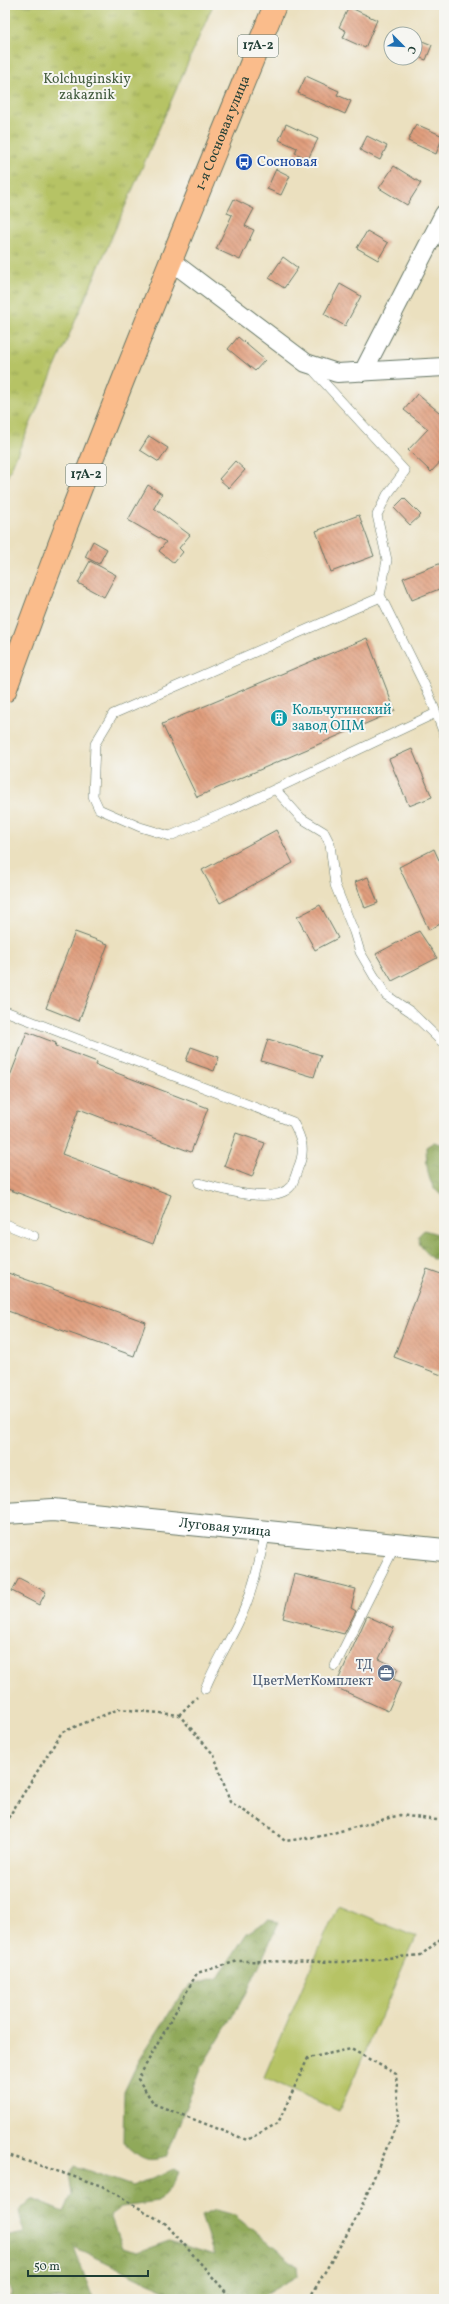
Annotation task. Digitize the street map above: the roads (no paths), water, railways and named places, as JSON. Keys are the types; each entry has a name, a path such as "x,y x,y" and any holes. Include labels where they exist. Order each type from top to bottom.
{"main road":[{"name":"1-я Сосновая улица","path":"171,261 275,5"},
{"name":"17А-2","path":"5,691 42,588 171,261"}],"street":[{"path":"363,372 444,214"},
{"path":"171,261 306,363 337,373 444,367"},
{"name":"Луговая улица","path":"5,1514 52,1510 444,1550"}],"lane":[{"path":"306,363 405,471 387,494 377,515 386,560 381,597 436,713 444,734"},
{"path":"381,597 113,714 95,744 93,796 99,809 140,827 170,836 275,789 436,713"},
{"path":"275,789 301,818 324,832 330,844 335,885 354,932 360,952 386,995 411,1012 444,1044"},
{"path":"5,1011 293,1122 303,1141 303,1158 291,1186 276,1194 254,1195 199,1183"},
{"path":"5,1224 34,1236"},
{"path":"205,1689 213,1668 238,1623 257,1571 266,1532"},
{"path":"336,1666 396,1545"}],"place":[{"name":"Сосновая","path":"244,162"},
{"name":"Кольчугинский завод ОЦМ","path":"279,718"},
{"name":"ТД ЦветМетКомплект","path":"386,1673"}],"park label":[{"name":"Kolchuginskiy zakaznik","path":"87,88"}]}
